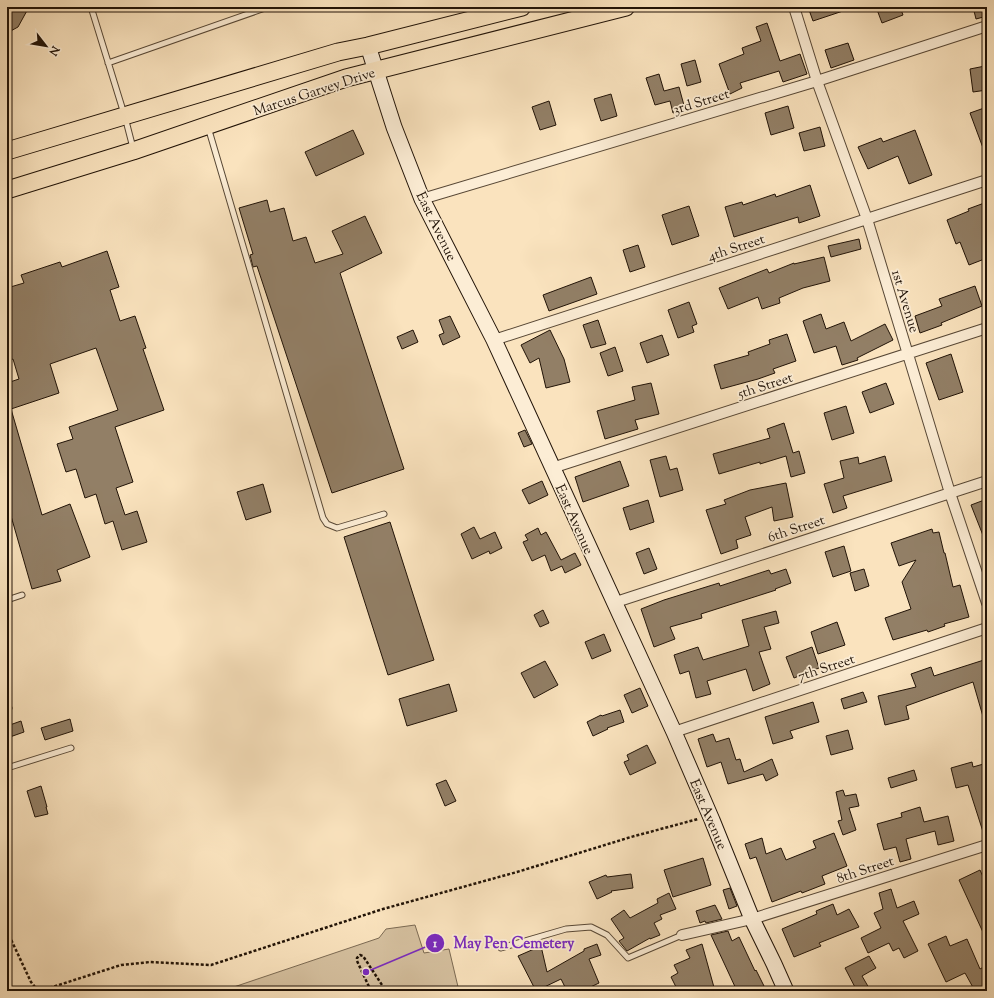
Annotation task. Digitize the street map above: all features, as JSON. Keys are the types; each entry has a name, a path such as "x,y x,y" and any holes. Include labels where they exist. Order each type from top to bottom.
{"highway":[{"name":"Marcus Garvey Drive","path":"7,151 338,52 368,46 520,7"},
{"name":"Marcus Garvey Drive","path":"7,190 133,151 346,78 626,7"}],"main road":[{"name":"East Avenue","path":"368,46 394,127 422,199 494,340 613,603 674,732 752,919 786,991"}],"street":[{"name":"1st Avenue","path":"794,7 817,81 867,219 950,493 987,604"},
{"name":"3rd Street","path":"422,199 817,81 987,26"},
{"name":"4th Street","path":"494,340 987,180"},
{"name":"5th Street","path":"552,468 987,328"},
{"name":"6th Street","path":"613,603 987,481"},
{"name":"7th Street","path":"674,732 987,628"},
{"name":"8th Street","path":"682,935 752,919 987,845"}],"lane":[{"path":"91,7 133,151"},
{"path":"108,63 268,7"},
{"path":"208,126 323,518 327,524 337,528 384,514"},
{"path":"7,600 22,595"},
{"path":"7,768 71,748"},
{"path":"501,948 566,929 591,927 608,935 628,958 682,935"}],"path":[{"path":"7,931 31,982 39,991 121,966 150,962 211,965 383,909 517,872 631,837 710,816"},
{"path":"371,991 357,961 357,958 360,956 363,956 386,991"}],"shaded area":[{"path":"415,925 424,953 449,949 459,991 222,991 379,938 386,929"}],"building":[{"path":"7,7 29,7 18,27 7,33"},
{"path":"808,7 848,7 849,9 813,21"},
{"path":"876,7 900,7 903,15 882,23"},
{"path":"973,7 987,7 987,16 976,19"},
{"path":"767,23 780,61 800,54 807,74 783,82 779,71 740,83 742,88 730,94 719,64 744,54 742,48 761,41 756,27"},
{"path":"848,43 854,60 831,68 825,50"},
{"path":"695,60 701,82 687,86 681,64"},
{"path":"985,66 987,90 973,92 970,69"},
{"path":"659,74 664,91 679,87 685,109 673,113 670,101 655,105 646,78"},
{"path":"611,94 617,116 601,121 594,99"},
{"path":"549,101 556,125 540,130 532,107"},
{"path":"788,106 794,128 771,135 765,113"},
{"path":"987,107 987,156 986,156 970,113"},
{"path":"820,127 825,146 804,151 799,133"},
{"path":"353,130 364,154 316,176 305,152"},
{"path":"915,130 932,175 909,184 898,156 868,169 858,147 881,138 883,142"},
{"path":"810,185 820,216 799,223 798,217 734,237 725,207 742,202 743,205 775,194 776,197"},
{"path":"267,200 270,212 284,208 293,241 306,237 315,263 343,254 332,231 365,216 382,253 340,273 404,469 332,493 257,266 253,267 250,255 253,254 239,208"},
{"path":"987,202 987,258 969,265 960,242 956,244 947,220 969,211 968,209"},
{"path":"689,206 699,236 672,245 662,215"},
{"path":"859,239 861,249 831,257 828,246"},
{"path":"638,245 645,267 630,272 623,250"},
{"path":"107,251 119,287 110,290 120,321 135,316 146,348 143,349 164,410 115,427 133,482 116,488 125,515 137,511 147,542 122,550 113,521 105,524 96,494 85,498 76,469 66,472 57,444 73,439 69,427 118,410 96,348 50,364 59,393 11,409 42,515 70,504 90,557 57,570 61,581 32,589 7,502 7,383 19,379 13,359 7,361 7,288 24,283 21,275 60,262 62,267"},
{"path":"824,257 830,281 803,288 779,298 780,303 762,309 758,297 728,309 719,288 767,269 769,273 794,263"},
{"path":"591,277 597,294 549,311 543,295"},
{"path":"975,286 982,306 941,323 942,325 920,333 915,316 942,306 939,299"},
{"path":"689,302 697,324 692,326 694,332 678,338 668,310"},
{"path":"821,314 826,329 844,322 851,341 885,324 893,340 857,358 858,360 842,365 836,346 814,353 803,321"},
{"path":"450,316 460,337 443,345 439,335 444,333 439,320"},
{"path":"598,320 606,344 591,348 583,325"},
{"path":"413,330 418,342 402,349 397,337"},
{"path":"550,330 564,359 570,382 546,388 539,358 530,363 521,345"},
{"path":"787,334 796,361 773,369 775,373 721,389 714,365 749,355 748,352 770,344 769,340"},
{"path":"662,335 669,355 647,363 640,343"},
{"path":"615,347 623,371 608,376 600,353"},
{"path":"951,354 963,392 939,400 926,363"},
{"path":"651,383 659,414 635,420 638,429 605,439 597,411 635,400 632,387"},
{"path":"886,383 894,404 870,413 862,392"},
{"path":"846,406 854,433 832,440 824,413"},
{"path":"784,423 793,453 799,451 805,473 791,477 786,456 719,474 713,454 770,438 767,429"},
{"path":"525,430 532,444 524,447 518,433"},
{"path":"666,456 670,470 677,468 683,490 660,497 650,460"},
{"path":"885,456 892,481 843,496 847,508 833,513 824,484 844,478 840,461 858,457 859,464"},
{"path":"620,461 629,486 583,502 575,477"},
{"path":"542,481 548,495 529,504 522,490"},
{"path":"786,483 793,517 774,521 772,507 745,517 751,535 736,540 738,548 721,554 706,510 726,504 724,500 750,490"},
{"path":"263,484 271,512 246,520 237,492"},
{"path":"987,499 987,543 986,543 971,505"},
{"path":"648,500 654,522 630,530 623,508"},
{"path":"390,522 434,660 388,675 344,537"},
{"path":"474,527 480,539 495,532 502,548 490,554 489,551 472,559 461,534"},
{"path":"538,528 541,535 546,532 561,560 575,553 581,565 565,573 562,566 551,571 545,555 532,561 523,542 528,540 525,535"},
{"path":"932,529 933,533 939,532 953,587 960,585 969,617 944,624 945,626 928,632 927,630 893,640 885,618 911,609 902,582 916,560 899,566 891,543"},
{"path":"844,546 851,571 833,577 825,552"},
{"path":"649,548 657,569 644,574 636,553"},
{"path":"786,569 791,583 775,589 776,590 701,614 702,618 670,627 675,639 654,647 641,609 664,600 719,583 720,586 769,570 771,574"},
{"path":"864,569 869,586 855,591 850,573"},
{"path":"543,610 549,623 540,627 534,615"},
{"path":"776,611 779,623 764,627 771,649 759,652 770,684 753,691 746,669 707,681 711,694 696,698 689,671 680,674 674,655 698,647 703,660 749,646 742,620"},
{"path":"837,622 845,645 818,654 811,632"},
{"path":"604,634 611,651 592,659 585,642"},
{"path":"812,647 819,668 794,678 786,657"},
{"path":"987,659 987,720 984,720 973,682 906,706 909,719 885,725 878,696 916,687 911,674 931,667 934,676"},
{"path":"545,661 558,685 534,698 521,673"},
{"path":"449,684 457,711 407,726 399,699"},
{"path":"640,688 648,706 632,713 624,695"},
{"path":"863,692 867,702 844,709 841,699"},
{"path":"813,702 819,722 790,731 793,738 773,744 765,717"},
{"path":"620,710 624,722 607,728 608,729 593,736 587,722 601,715 602,716"},
{"path":"70,719 73,731 45,740 41,728"},
{"path":"21,721 24,732 7,738 7,726"},
{"path":"848,730 853,749 831,755 826,736"},
{"path":"713,734 716,742 729,738 736,760 740,759 744,772 772,759 778,775 766,781 763,774 728,784 721,762 707,767 698,739"},
{"path":"647,745 656,763 630,775 624,762 629,760 627,755"},
{"path":"972,762 973,767 987,763 987,838 985,838 968,785 956,788 951,768"},
{"path":"914,770 917,780 891,788 888,778"},
{"path":"446,780 456,801 445,806 436,784"},
{"path":"41,786 48,814 35,817 27,791"},
{"path":"843,790 845,796 856,794 859,806 849,808 856,830 843,835 838,821 842,820 836,792"},
{"path":"920,807 924,822 948,816 954,841 938,845 935,831 906,839 911,859 900,862 896,847 884,850 877,824 902,817 901,813"},
{"path":"834,833 847,866 822,876 825,884 772,902 756,857 750,859 745,844 762,838 766,854 781,848 786,860 816,848 813,841"},
{"path":"703,858 711,885 673,897 664,870"},
{"path":"980,870 987,886 987,941 959,880"},
{"path":"631,874 633,888 611,891 612,892 597,899 589,882 606,875 607,877"},
{"path":"730,888 737,906 729,909 723,890"},
{"path":"891,889 897,908 914,901 919,914 903,921 918,951 904,958 899,948 893,951 889,943 868,953 861,938 881,928 874,913 883,909 879,893"},
{"path":"669,893 676,909 660,915 662,919 654,923 660,935 650,938 627,951 619,941 624,938 611,919 624,910 630,918 658,903 657,899"},
{"path":"833,904 837,915 849,909 859,927 819,943 821,946 794,957 782,929 817,914 816,911"},
{"path":"715,905 722,919 700,923 696,911"},
{"path":"728,931 732,941 739,937 764,986 753,991 737,991 711,935"},
{"path":"946,936 950,946 967,939 980,969 987,965 987,991 975,991 965,973 946,982 928,944"},
{"path":"597,944 601,955 589,959 599,983 582,991 567,991 561,979 536,991 518,956 541,946 547,972 584,951 584,949"},
{"path":"702,944 715,991 678,991 671,977 678,973 674,965 690,958 686,950"},
{"path":"869,956 876,968 862,976 869,988 863,991 857,991 845,968"}],"place":[{"name":"May Pen Cemetery","path":"366,972"}]}
